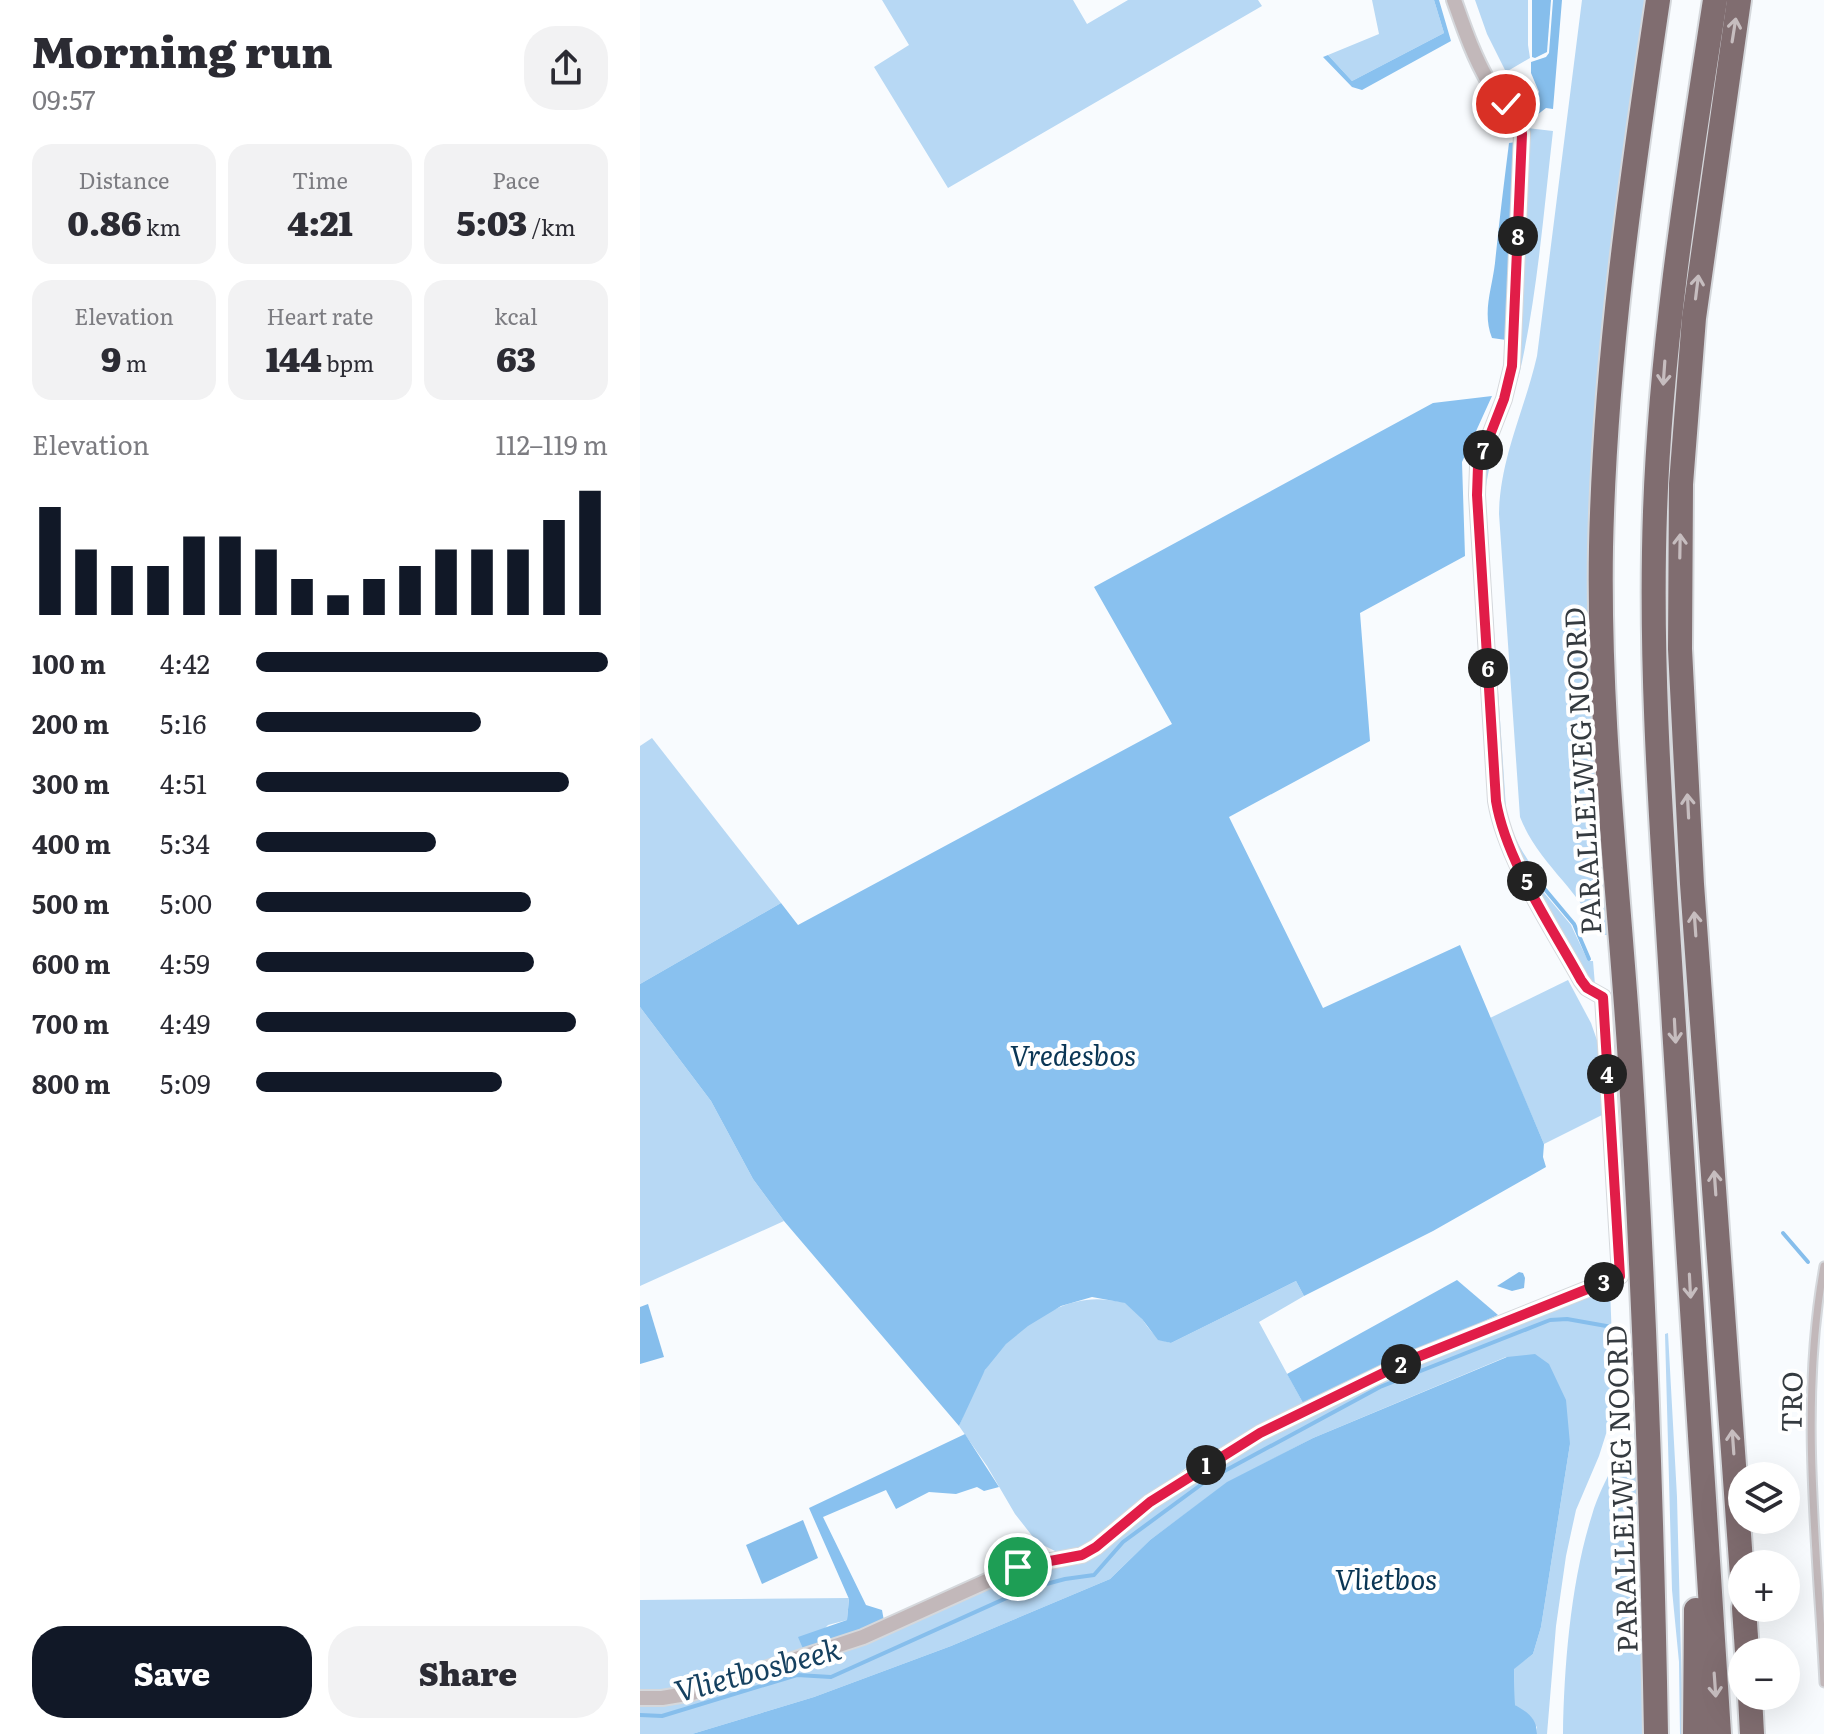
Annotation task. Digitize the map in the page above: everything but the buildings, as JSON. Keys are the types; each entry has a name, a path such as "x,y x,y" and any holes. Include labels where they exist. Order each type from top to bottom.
{"highway":[{"name":"PARALLELWEG NOORD","path":"1656,1734 1648,1380 1630,1061 1607,782 1601,550 1606,421 1616,306 1658,0"},
{"name":"PARALLELWEG NOORD","path":"1669,1734 1660,1373 1641,1027 1621,773 1616,531 1619,425 1629,304 1670,0"},
{"path":"1715,0 1665,359 1655,528 1655,646 1660,790 1719,1734"},
{"path":"1739,0 1706,220 1689,364 1681,484 1680,649 1692,884 1740,1550"},
{"path":"1695,1734 1701,1476"},
{"path":"1751,1710 1752,1734"}],"street":[{"path":"640,1698 662,1698 706,1688 863,1637 1018,1567 1082,1555 1150,1502 1260,1433 1410,1360 1620,1276 1603,997 1587,988 1567,956 1512,854 1500,825 1496,801 1477,495 1478,466 1504,399 1512,366 1522,134 1520,123 1490,85 1472,52 1454,0"}],"lane":[{"name":"TRO","path":"1824,1266 1813,1355 1811,1430 1824,1683"}],"shaded area":[{"path":"882,0 1073,0 1087,24 1128,0 1258,0 1262,6 948,188 874,67 909,45"},
{"path":"1372,0 1434,0 1444,33 1352,81 1328,55 1379,34"},
{"path":"1475,0 1528,0 1530,58 1506,72 1487,34"},
{"path":"1532,0 1551,0 1547,52 1535,58 1532,57"},
{"path":"1553,0 1562,0 1553,109 1546,108 1537,115 1530,105 1539,92 1531,73 1531,62 1549,53"},
{"path":"1582,0 1652,0 1614,264 1609,264 1600,365 1597,505 1597,678 1636,1247 1632,1292 1644,1459 1650,1734 1563,1734 1570,1623 1585,1541 1596,1502 1614,1464 1617,1460 1636,1459 1629,1278 1631,1256 1610,935 1599,935 1581,904 1538,849 1520,817 1499,514 1508,453 1537,356"},
{"path":"1527,128 1553,131 1522,362 1495,446 1485,498 1506,808 1516,838 1544,883 1540,888 1571,925 1588,961 1593,961 1595,985 1587,980 1504,825 1483,476 1488,453 1508,401"},
{"path":"1516,142 1506,340 1492,338 1488,310 1509,143"},
{"path":"652,738 781,903 640,984 640,746"},
{"path":"1568,980 1598,1043 1602,1115 1544,1144 1490,1018"},
{"path":"640,1007 711,1101 753,1179 784,1221 640,1286"},
{"path":"1519,1272 1525,1278 1524,1288 1512,1291 1497,1286"},
{"path":"1296,1281 1304,1296 1259,1322 1303,1403 1194,1462 1075,1553 1055,1551 1037,1542 1015,1514 959,1426 981,1377 1007,1342 1055,1309 1090,1299 1126,1303 1156,1336 1171,1343"},
{"path":"1610,1288 1612,1415 1576,1510 1566,1556 1556,1626 1547,1734 1537,1734 1537,1727 1515,1705 1514,1668 1533,1654 1541,1627 1570,1444 1506,1357 1313,1438 1227,1483 1150,1540 1110,1579 951,1646 814,1697 692,1734 640,1734 640,1703 653,1704 1024,1573 1080,1564 1092,1558 1176,1491 1266,1438 1361,1389"},
{"path":"648,1304 664,1357 640,1364 640,1307"},
{"path":"1668,1333 1677,1497 1683,1734 1680,1734 1679,1662 1672,1590 1665,1334"},
{"path":"803,1520 818,1558 762,1584 746,1545"},
{"path":"849,1598 847,1620 828,1625 804,1651 693,1688 640,1693 640,1600"}],"green space":[{"path":"1434,0 1439,0 1451,41 1362,90 1352,87 1323,57 1328,55 1352,81 1444,33"},
{"name":"Vredesbos","path":"1492,396 1462,462 1465,556 1360,613 1370,741 1229,817 1323,1008 1460,945 1544,1144 1546,1167 1433,1231 1304,1296 1296,1281 1171,1343 1158,1340 1125,1303 1092,1297 1061,1306 1006,1344 985,1370 959,1426 784,1221 753,1179 711,1101 640,1007 640,984 781,903 798,925 1172,724 1094,587 1433,403"},
{"path":"1457,1280 1498,1315 1303,1403 1287,1374"},
{"name":"Vlietbos","path":"1535,1354 1549,1364 1566,1400 1570,1444 1541,1627 1533,1654 1514,1669 1515,1705 1533,1720 1537,1734 692,1734 814,1697 951,1646 1110,1579 1150,1540 1227,1482 1313,1438 1507,1357"},
{"path":"965,1434 999,1487 984,1491 977,1487 956,1494 929,1492 896,1509 886,1490 823,1517 866,1605 882,1610 884,1621 804,1651 798,1637 847,1620 849,1599 809,1508"}],"waterway":[{"path":"1543,887 1574,924 1589,959"},
{"path":"1783,1233 1808,1262"},
{"name":"Vlietbosbeek","path":"640,1715 662,1716 797,1675 831,1677 1024,1590 1094,1575 1123,1542 1206,1481 1380,1387 1550,1320 1567,1319 1612,1327"}],"route":[{"path":"1018,1567 1082,1555 1150,1502 1260,1433 1410,1360 1620,1276 1603,997 1587,988 1581,980 1512,854 1500,825 1496,801 1477,495 1478,466 1483,447 1504,399 1512,366 1522,134 1520,123 1506,104"}]}
